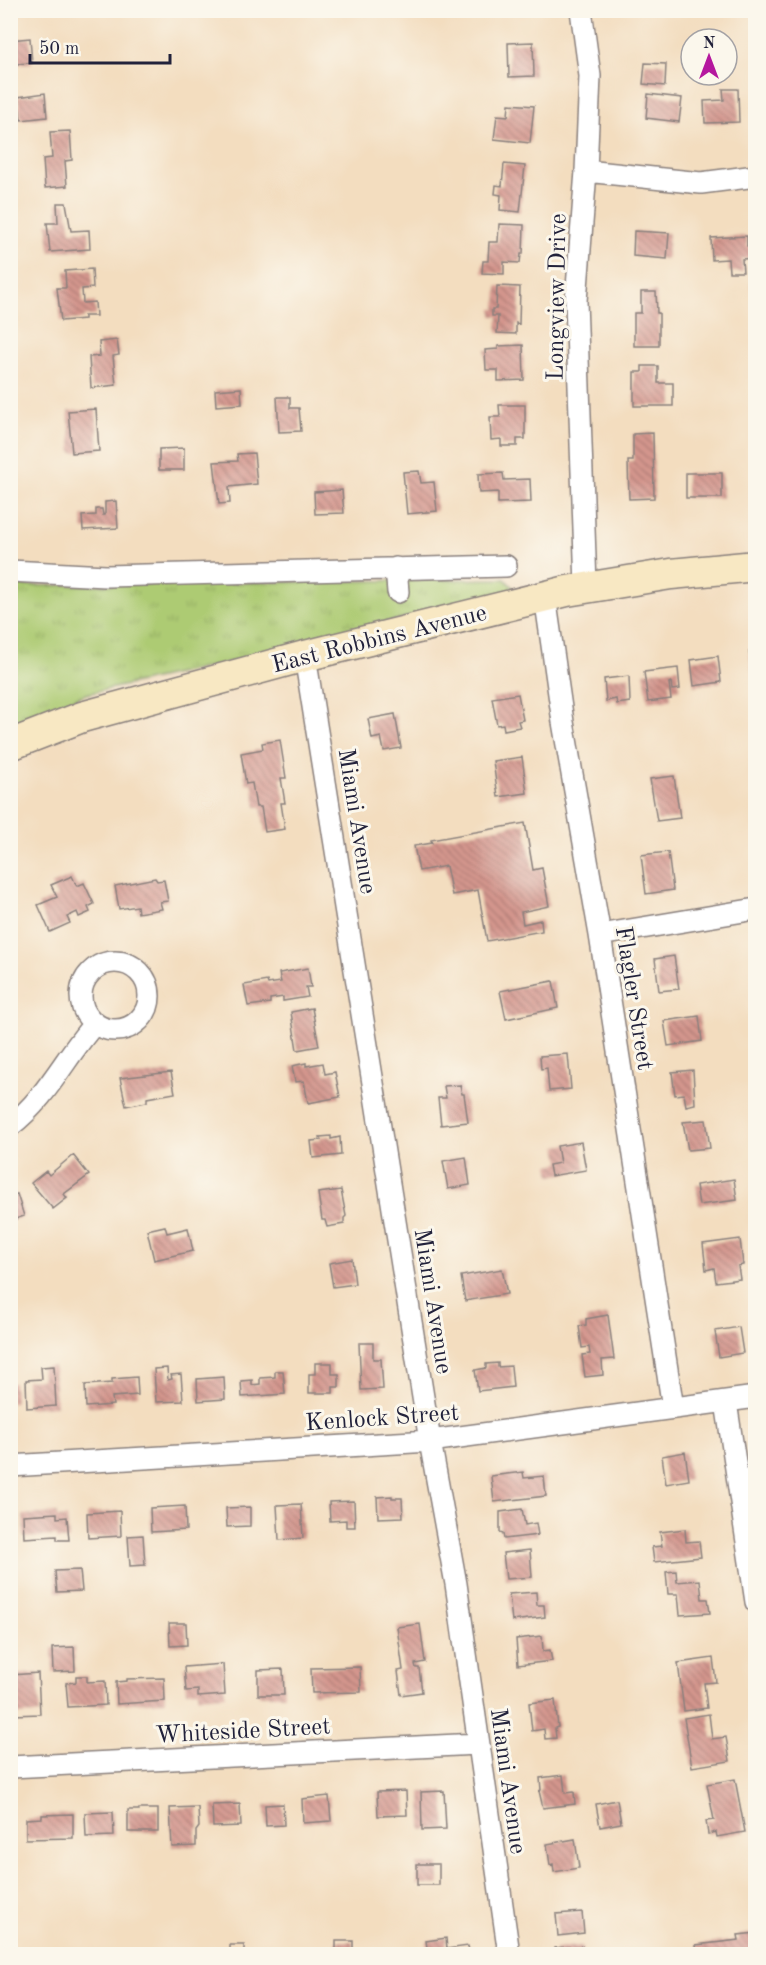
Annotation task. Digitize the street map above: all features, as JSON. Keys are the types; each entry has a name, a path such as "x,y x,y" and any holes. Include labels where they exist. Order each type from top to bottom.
{"main road":[{"name":"East Robbins Avenue","path":"10,745 82,717 306,656 585,586 671,574 756,566"}],"street":[{"name":"Longview Drive","path":"581,10 590,76 586,171 576,302 585,586"},
{"path":"586,171 701,183 756,176"},
{"name":"East Robbins Avenue","path":"10,571 106,576 506,566"},
{"name":"East Robbins Avenue","path":"396,568 398,592"},
{"name":"Flagler Street","path":"545,596 562,722 600,935 673,1408"},
{"name":"Miami Avenue","path":"306,656 430,1441 456,1584 509,1954"},
{"path":"600,935 756,909"},
{"path":"10,1126 31,1109 94,1023"},
{"name":"Kenlock Street","path":"10,1466 430,1441 756,1397"},
{"path":"726,1402 756,1602"},
{"name":"Whiteside Street","path":"10,1767 478,1744"}],"green space":[{"path":"505,579 515,590 219,665 86,694 20,722 11,722 10,589 17,586"}],"building":[{"path":"30,38 32,63 15,64 15,59 10,60 10,40"},
{"path":"533,42 534,76 509,77 508,43"},
{"path":"645,63 666,64 665,86 643,84"},
{"path":"723,89 738,89 739,122 705,123 704,101 724,100"},
{"path":"45,93 47,117 21,120 18,97"},
{"path":"648,94 682,98 679,122 646,118"},
{"path":"509,104 534,106 530,143 494,139 497,115 508,116"},
{"path":"70,131 72,160 65,161 67,186 45,188 43,159 52,158 50,132"},
{"path":"504,164 525,166 520,212 500,210 501,195 495,194 496,185 502,186"},
{"path":"57,203 66,203 71,231 89,230 90,249 50,252 47,223 58,223"},
{"path":"499,224 524,225 523,254 521,254 520,263 504,262 504,274 482,273 483,261 488,261 489,242 498,242"},
{"path":"634,231 669,233 667,259 633,256"},
{"path":"747,236 747,246 753,246 754,258 742,259 743,272 729,272 728,259 712,260 711,238"},
{"path":"92,269 93,288 82,289 83,303 95,302 96,316 61,321 57,288 66,288 65,271"},
{"path":"756,271 756,290 751,290 750,272"},
{"path":"497,286 520,287 519,324 516,323 516,334 497,333 498,316 492,316 492,309 496,309"},
{"path":"641,292 656,292 657,313 659,313 659,346 634,346 634,313 641,313"},
{"path":"117,340 119,355 113,356 116,385 91,388 89,357 100,356 99,342"},
{"path":"523,345 524,380 498,381 498,370 486,370 485,350 498,349 498,346"},
{"path":"642,366 658,366 658,383 673,383 673,406 634,406 634,372 642,372"},
{"path":"241,388 242,404 216,406 215,390"},
{"path":"277,397 290,397 290,408 299,408 301,431 279,432"},
{"path":"499,405 525,405 525,439 517,439 517,446 501,446 501,439 491,440 490,417 500,417"},
{"path":"96,409 99,451 72,453 68,411"},
{"path":"653,433 654,498 629,499 628,461 633,461 633,434"},
{"path":"184,448 184,470 159,470 159,449"},
{"path":"254,453 257,484 229,487 230,503 219,504 214,462 238,461 237,454"},
{"path":"419,471 421,483 434,482 437,511 407,514 403,472"},
{"path":"503,473 504,480 530,479 531,502 498,503 498,492 479,493 478,474"},
{"path":"686,473 722,473 722,498 686,498"},
{"path":"342,490 344,513 315,514 314,492"},
{"path":"116,501 118,528 83,530 82,516 96,515 96,509 102,509 105,515 105,502"},
{"path":"756,651 756,677 753,677 749,652"},
{"path":"718,656 721,682 694,686 691,660"},
{"path":"678,668 680,689 672,690 671,682 669,683 671,699 648,702 644,672"},
{"path":"629,676 630,702 617,704 616,699 606,701 604,679"},
{"path":"518,694 523,720 518,721 520,727 504,730 503,724 497,725 492,698"},
{"path":"395,714 401,748 384,751 381,737 372,739 368,719"},
{"path":"280,740 286,778 281,778 285,803 281,803 285,829 265,832 261,807 256,807 252,783 246,784 241,753 263,749 262,743"},
{"path":"522,757 527,793 498,797 493,761"},
{"path":"674,776 680,818 657,821 650,779"},
{"path":"525,823 533,870 542,868 549,906 521,912 523,924 541,920 542,931 487,941 478,890 452,895 446,866 419,871 414,846 432,843 431,840"},
{"path":"668,852 673,890 646,894 641,855"},
{"path":"72,876 77,886 84,883 94,904 88,907 90,912 79,917 77,912 67,917 70,923 50,932 38,905 57,897 51,885"},
{"path":"155,878 157,881 164,880 168,901 160,902 162,909 138,913 137,906 119,909 115,886"},
{"path":"674,956 679,989 659,991 655,959"},
{"path":"308,968 311,987 306,987 308,997 283,1001 283,997 270,999 270,1003 248,1006 244,985 267,981 268,984 281,982 279,973"},
{"path":"553,981 558,1008 506,1019 500,991"},
{"path":"312,1008 319,1046 297,1050 291,1012"},
{"path":"699,1016 702,1041 668,1046 664,1021"},
{"path":"568,1054 571,1089 549,1091 547,1068 541,1069 540,1056"},
{"path":"306,1063 306,1066 323,1063 325,1074 335,1072 340,1097 308,1103 304,1081 295,1082 292,1066"},
{"path":"693,1070 695,1104 686,1106 684,1094 675,1095 672,1072"},
{"path":"171,1072 175,1093 147,1098 147,1102 126,1106 120,1078"},
{"path":"460,1085 462,1094 464,1094 468,1122 441,1125 438,1098 446,1098 444,1086"},
{"path":"706,1120 710,1148 688,1150 683,1122"},
{"path":"331,1136 331,1139 340,1137 341,1155 313,1158 311,1141"},
{"path":"581,1142 586,1170 551,1176 549,1165 560,1163 557,1146"},
{"path":"73,1155 89,1175 64,1194 67,1198 53,1209 31,1183 46,1171 49,1175"},
{"path":"466,1157 470,1185 448,1189 443,1161"},
{"path":"734,1179 737,1200 699,1205 696,1185"},
{"path":"341,1190 346,1216 344,1224 327,1227 325,1220 322,1220 318,1193"},
{"path":"17,1194 24,1216 10,1221 10,1196"},
{"path":"165,1226 167,1233 188,1228 193,1251 154,1260 147,1230"},
{"path":"740,1239 743,1265 738,1266 740,1279 716,1282 714,1268 706,1270 703,1244"},
{"path":"352,1259 355,1284 333,1287 329,1263"},
{"path":"502,1269 507,1294 465,1301 461,1276"},
{"path":"608,1315 614,1359 602,1360 603,1375 585,1377 582,1355 590,1354 589,1347 582,1348 579,1326 586,1325 586,1319"},
{"path":"739,1327 743,1353 719,1357 715,1331"},
{"path":"359,1343 373,1343 373,1359 381,1359 383,1389 361,1390"},
{"path":"315,1363 332,1363 332,1374 339,1374 339,1387 333,1387 333,1393 309,1393 309,1374 315,1374"},
{"path":"498,1363 498,1367 511,1366 513,1387 478,1391 475,1370 486,1368 486,1364"},
{"path":"54,1366 56,1406 27,1408 26,1380 42,1379 41,1367"},
{"path":"167,1368 168,1380 172,1379 171,1375 181,1374 183,1401 156,1402 154,1369"},
{"path":"275,1371 283,1371 285,1394 242,1397 241,1381 252,1380 252,1385 260,1384 260,1378 275,1377"},
{"path":"137,1377 138,1395 112,1397 113,1405 86,1407 85,1385 112,1383 112,1379"},
{"path":"224,1377 225,1399 198,1401 197,1379"},
{"path":"10,1383 14,1383 15,1403 10,1403"},
{"path":"685,1452 689,1480 666,1484 662,1456"},
{"path":"523,1472 524,1478 544,1476 546,1496 494,1502 491,1476"},
{"path":"392,1496 392,1498 402,1498 403,1517 378,1518 377,1497"},
{"path":"354,1501 355,1527 346,1527 346,1520 330,1521 329,1502"},
{"path":"301,1504 303,1538 279,1540 277,1505"},
{"path":"185,1506 186,1530 151,1532 150,1508"},
{"path":"250,1507 250,1526 227,1527 226,1508"},
{"path":"522,1509 525,1525 536,1523 538,1535 504,1539 503,1533 500,1532 500,1512"},
{"path":"120,1511 121,1536 88,1538 87,1513"},
{"path":"57,1513 57,1518 67,1517 69,1540 57,1540 57,1536 24,1538 23,1515"},
{"path":"685,1529 686,1542 699,1541 701,1557 654,1562 652,1547 662,1546 660,1532"},
{"path":"143,1535 145,1565 130,1566 128,1536"},
{"path":"530,1550 532,1577 506,1579 503,1553"},
{"path":"80,1570 82,1591 57,1592 55,1571"},
{"path":"676,1571 677,1582 700,1580 702,1599 708,1599 710,1613 680,1615 678,1594 668,1594 666,1572"},
{"path":"536,1592 537,1605 544,1605 545,1617 512,1621 509,1594"},
{"path":"169,1623 186,1623 187,1645 170,1646"},
{"path":"420,1624 425,1662 415,1664 416,1668 419,1668 422,1692 401,1695 398,1671 403,1670 397,1627"},
{"path":"542,1636 543,1651 550,1650 552,1661 518,1665 516,1639"},
{"path":"74,1647 75,1671 53,1672 52,1648"},
{"path":"713,1658 716,1682 704,1683 707,1708 684,1711 678,1663"},
{"path":"223,1664 225,1695 198,1697 198,1690 186,1691 184,1667"},
{"path":"360,1667 361,1692 312,1693 311,1668"},
{"path":"283,1669 284,1695 258,1695 258,1670"},
{"path":"38,1673 40,1714 13,1715 11,1675"},
{"path":"76,1676 87,1676 87,1682 105,1681 106,1705 68,1707 66,1683 76,1682"},
{"path":"164,1678 165,1701 117,1704 116,1682 127,1681 127,1679"},
{"path":"555,1700 558,1727 555,1728 556,1738 545,1739 544,1729 532,1731 529,1703"},
{"path":"709,1714 712,1739 726,1737 730,1761 692,1767 684,1718"},
{"path":"563,1775 565,1793 574,1792 575,1804 543,1808 539,1791 541,1790 540,1778"},
{"path":"735,1779 745,1832 717,1837 716,1832 708,1834 706,1821 714,1820 707,1784"},
{"path":"406,1791 407,1815 378,1816 377,1792"},
{"path":"444,1791 446,1829 422,1830 421,1792"},
{"path":"329,1796 331,1821 303,1823 302,1799"},
{"path":"617,1800 621,1823 600,1827 596,1804"},
{"path":"240,1804 241,1826 213,1827 212,1805"},
{"path":"283,1804 284,1825 266,1826 265,1805"},
{"path":"198,1807 199,1827 196,1831 196,1846 172,1847 170,1808"},
{"path":"158,1809 158,1832 128,1832 128,1810"},
{"path":"113,1812 114,1836 86,1837 85,1813"},
{"path":"73,1814 73,1838 26,1839 26,1819 42,1818 42,1815"},
{"path":"575,1839 579,1868 554,1872 553,1864 550,1865 547,1844"},
{"path":"417,1864 439,1864 439,1885 417,1885"},
{"path":"582,1912 584,1933 558,1936 556,1914"},
{"path":"756,1933 756,1954 697,1954 696,1945 739,1940 738,1935"},
{"path":"446,1938 447,1949 468,1946 470,1954 440,1954 440,1952 428,1954 426,1941"},
{"path":"336,1941 353,1941 353,1954 336,1954"},
{"path":"230,1945 244,1945 244,1954 230,1954"},
{"path":"582,1946 582,1954 555,1954 555,1948"}]}
